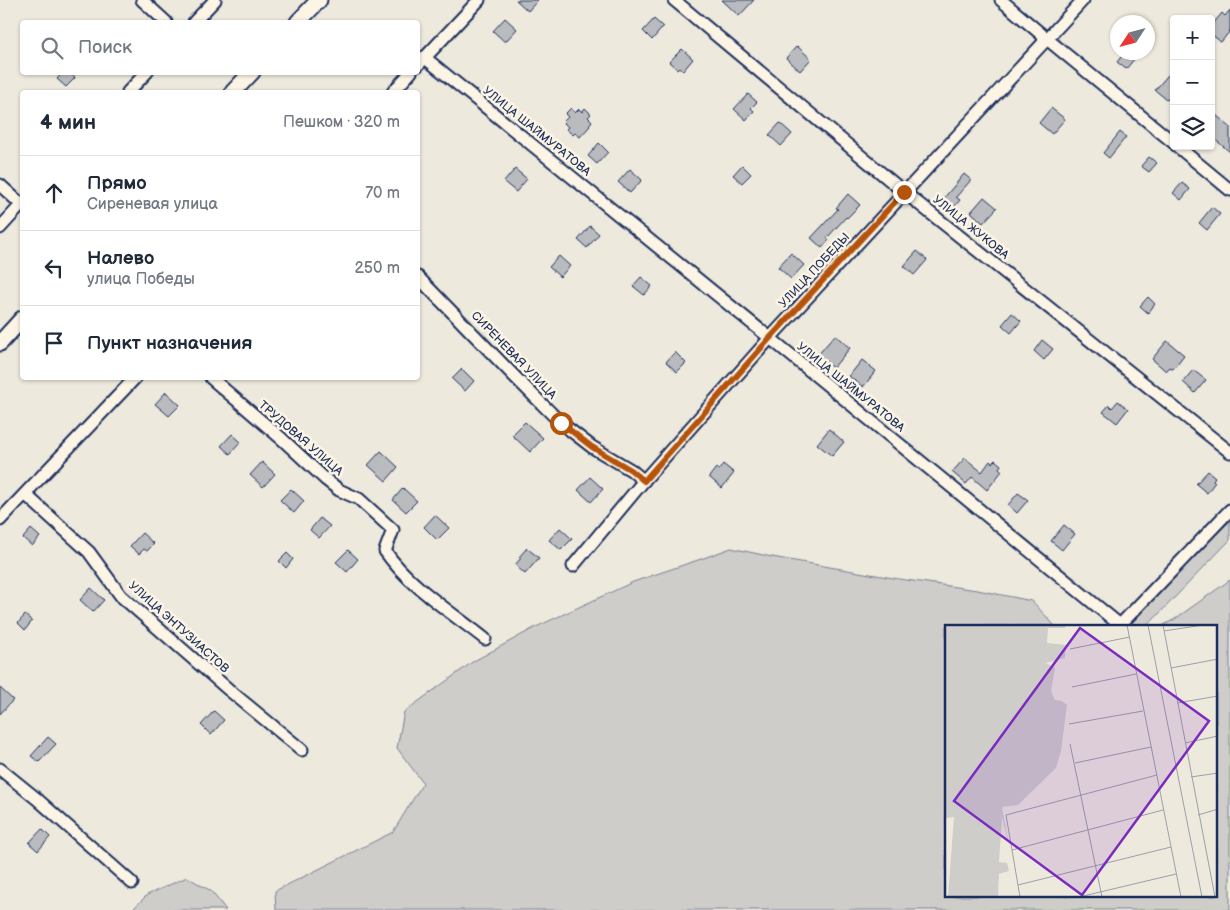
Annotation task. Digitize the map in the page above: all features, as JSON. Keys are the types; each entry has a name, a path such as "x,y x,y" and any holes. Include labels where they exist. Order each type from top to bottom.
{"main road":[{"path":"300,20 319,0"},
{"path":"235,90 249,75"},
{"path":"0,343 20,321"}],"street":[{"path":"142,0 164,20"},
{"path":"196,20 215,0"},
{"path":"421,61 479,0"},
{"name":"УЛИЦА ЖУКОВА","path":"674,0 904,192 1230,452"},
{"path":"1002,0 1170,141"},
{"name":"УЛИЦА ПОБЕДЫ","path":"573,566 644,481 770,338 1083,0"},
{"name":"УЛИЦА ШАЙМУРАТОВА","path":"421,61 770,338 1120,625 1230,510"},
{"path":"130,90 144,75"},
{"path":"395,90 407,75"},
{"path":"1182,150 1230,190"},
{"path":"0,185 20,203"},
{"path":"0,228 20,207"},
{"name":"СИРЕНЕВАЯ УЛИЦА","path":"420,279 561,423 592,447 631,470 644,481"},
{"path":"0,520 134,380"},
{"name":"ТРУДОВАЯ УЛИЦА","path":"212,380 282,439 325,479 339,490 359,498 393,530 385,551 394,564 410,581 485,639"},
{"name":"УЛИЦА ЭНТУЗИАСТОВ","path":"25,494 89,552 121,596 229,690 302,750"},
{"path":"0,769 132,883"}],"shaded area":[{"path":"1230,521 1230,540 1153,620 1147,625 1127,625 1136,613"},
{"path":"731,548 899,579 977,590 1032,601 1054,625 945,625 945,898 1218,898 1218,625 1164,625 1230,580 1230,910 276,910 275,891 393,832 423,783 397,748 404,712 474,661 536,627 633,582"},
{"path":"187,877 211,891 226,910 132,910 147,895"}],"building":[{"path":"516,0 538,0 528,11"},
{"path":"722,0 754,0 739,16"},
{"path":"1230,10 1230,31 1221,42 1215,37 1215,21 1222,13 1225,16"},
{"path":"505,18 517,29 505,42 493,31"},
{"path":"654,19 663,27 652,40 643,31"},
{"path":"797,46 811,59 800,71 786,58"},
{"path":"682,49 693,59 683,71 679,67 677,69 669,62"},
{"path":"1119,60 1133,60 1126,69 1117,62"},
{"path":"60,75 72,75 75,78 66,87 57,79"},
{"path":"1168,75 1170,76 1170,97 1167,100 1155,90"},
{"path":"748,94 757,102 751,108 754,111 746,120 734,109"},
{"path":"571,108 575,113 579,109 582,112 585,108 591,114 588,117 592,121 590,126 580,137 575,133 573,135 566,129 568,127 563,122 568,117 565,114"},
{"path":"1051,108 1065,119 1052,134 1039,123"},
{"path":"1215,116 1230,127 1230,152 1215,139"},
{"path":"780,123 792,134 781,146 769,135"},
{"path":"1120,132 1126,137 1109,158 1103,153"},
{"path":"599,143 608,152 597,164 588,156"},
{"path":"1149,157 1157,163 1149,172 1141,166"},
{"path":"742,165 751,174 742,183 733,175"},
{"path":"515,169 527,179 516,192 504,182"},
{"path":"630,169 642,180 630,193 618,182"},
{"path":"964,174 971,180 956,197 960,200 954,207 944,198"},
{"path":"1182,183 1190,189 1181,200 1173,193"},
{"path":"848,194 860,205 827,238 829,240 822,248 811,238 838,209 836,208"},
{"path":"984,197 997,208 983,223 971,212"},
{"path":"1212,207 1220,214 1207,230 1199,223"},
{"path":"590,226 599,234 587,248 578,240"},
{"path":"917,251 927,260 914,275 904,266"},
{"path":"791,253 804,265 791,279 778,267"},
{"path":"559,256 570,266 560,277 549,267"},
{"path":"641,277 652,286 644,295 633,286"},
{"path":"1148,297 1155,304 1148,313 1140,306"},
{"path":"1012,313 1021,321 1011,333 1002,325"},
{"path":"835,335 850,348 833,368 817,356"},
{"path":"1042,340 1053,349 1044,360 1034,351"},
{"path":"1167,341 1184,355 1173,369 1170,367 1166,371 1152,359"},
{"path":"675,352 686,363 677,372 666,362"},
{"path":"862,360 876,371 863,387 849,376"},
{"path":"462,369 474,381 465,391 452,379"},
{"path":"1193,370 1206,380 1195,393 1183,382"},
{"path":"166,392 180,405 169,416 155,404"},
{"path":"1118,401 1128,409 1117,423 1103,412 1109,405 1112,408"},
{"path":"525,422 543,438 530,452 512,435"},
{"path":"829,429 844,442 832,456 817,444"},
{"path":"232,434 241,442 230,454 221,446"},
{"path":"381,451 398,467 386,481 368,465"},
{"path":"965,458 982,472 990,461 992,463 995,460 1001,465 999,468 1002,471 987,490 972,477 966,484 952,472"},
{"path":"262,462 275,474 263,487 250,475"},
{"path":"723,464 734,473 722,488 709,477 716,468 719,470"},
{"path":"1208,471 1215,477 1213,480 1215,482 1207,493 1196,484"},
{"path":"590,477 603,489 591,502 578,490"},
{"path":"403,488 417,501 406,512 393,500"},
{"path":"291,489 304,501 294,513 280,500"},
{"path":"1018,493 1028,500 1017,513 1008,505"},
{"path":"435,515 449,528 437,540 424,527"},
{"path":"320,518 330,526 319,538 310,530"},
{"path":"1064,525 1075,534 1062,550 1051,541"},
{"path":"560,528 572,539 561,550 549,540"},
{"path":"31,529 40,537 32,546 23,538"},
{"path":"142,533 154,544 147,551 144,549 139,554 130,546"},
{"path":"527,548 539,558 525,574 515,565"},
{"path":"348,550 358,559 347,572 336,562"},
{"path":"287,553 293,559 286,568 279,561"},
{"path":"91,588 104,600 93,612 80,600"},
{"path":"25,615 32,621 25,630 18,623"},
{"path":"0,688 13,700 0,714"},
{"path":"214,711 224,720 211,735 201,725"},
{"path":"48,737 56,744 39,762 31,756"},
{"path":"42,829 50,837 38,851 29,843"}],"route":[{"path":"561,423 592,447 631,470 644,481 770,338 904,192"}]}
